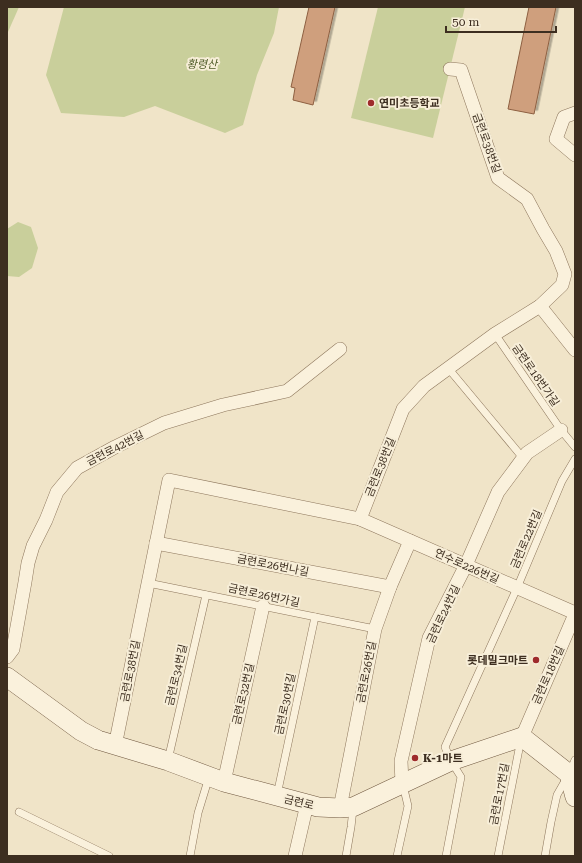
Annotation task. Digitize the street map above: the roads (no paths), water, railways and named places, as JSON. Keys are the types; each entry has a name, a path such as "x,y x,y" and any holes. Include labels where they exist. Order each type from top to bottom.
{"street":[{"name":"금련로38번길","path":"115,746 169,480 360,519 403,408 424,386 495,334 540,306 562,285 565,274 556,251 527,199 498,178 461,70 450,69"},
{"path":"570,115 556,138 575,155"},
{"path":"540,306 575,350"},
{"name":"금련로42번길","path":"7,657 13,649 33,546 46,520 57,492 77,468 164,423 223,405 287,391 340,349"},
{"name":"금련로24번길","path":"402,783 401,761 429,638 466,565 498,492 527,453 561,430"},
{"name":"연수로226번길","path":"360,519 575,614"},
{"name":"금련로26번길","path":"346,808 375,629 390,587 410,541"},
{"name":"금련로26번나길","path":"156,543 390,587"},
{"name":"금련로32번길","path":"217,780 263,606"},
{"name":"금련로18번길","path":"522,737 575,614"},
{"name":"금련로","path":"7,677 81,731 98,740 168,760 217,780 318,807 346,808 451,760 522,737"},
{"path":"522,737 572,767 575,797"},
{"path":"296,856 307,804"}],"lane":[{"name":"금련로18번가길","path":"495,334 561,430 575,447"},
{"path":"448,368 523,458"},
{"name":"금련로22번길","path":"446,856 461,777 445,747 517,588 562,481 575,458"},
{"name":"금련로26번가길","path":"148,583 375,629"},
{"name":"금련로34번길","path":"168,760 206,594"},
{"name":"금련로30번길","path":"276,796 315,617"},
{"name":"금련로17번길","path":"498,856 522,737"},
{"path":"545,856 557,795 572,767"},
{"path":"190,856 198,813 217,780"},
{"path":"397,856 408,806 402,783"},
{"path":"346,808 351,827 346,856"},
{"path":"19,812 109,856"}],"place":[{"name":"연미초등학교","path":"371,103"},
{"name":"롯데밀크마트","path":"536,660"},
{"name":"K-1마트","path":"415,758"}],"park label":[{"name":"황령산","path":"202,64"}]}
